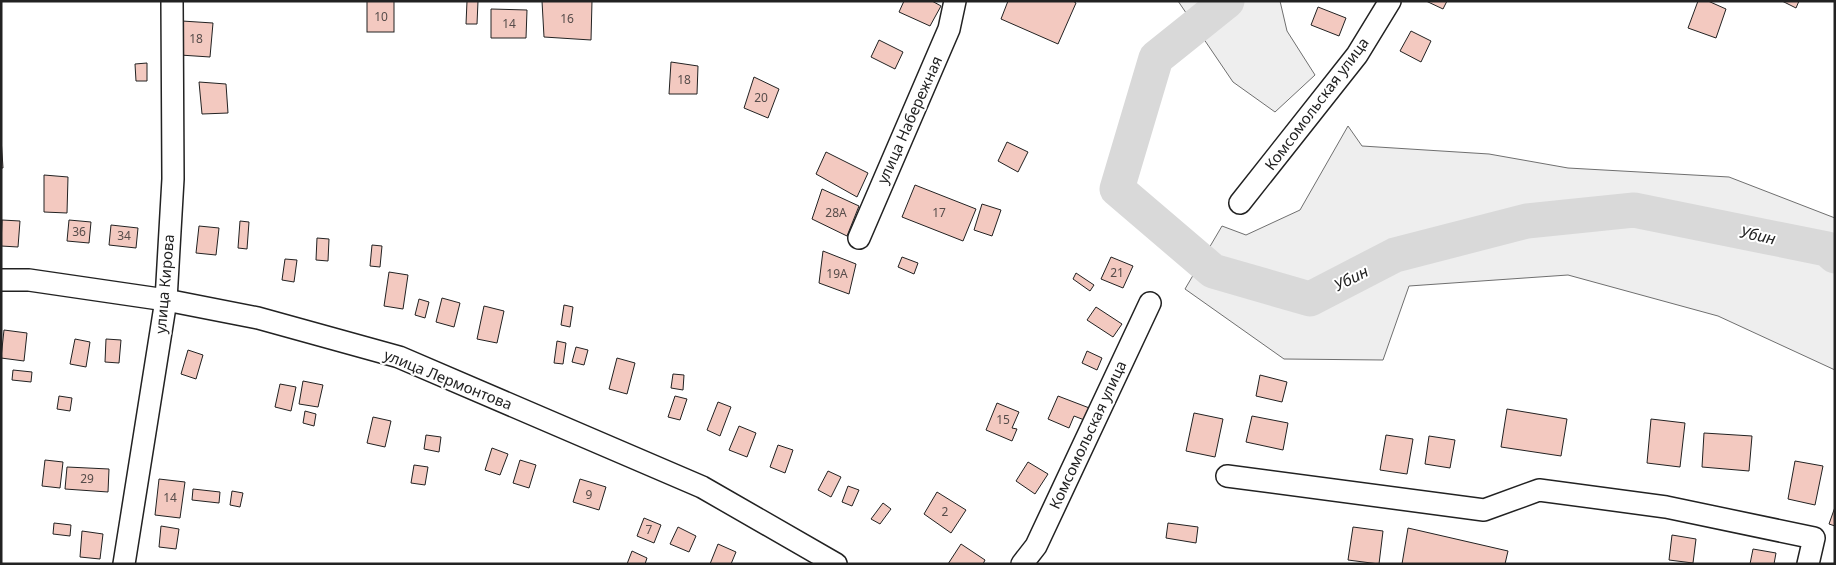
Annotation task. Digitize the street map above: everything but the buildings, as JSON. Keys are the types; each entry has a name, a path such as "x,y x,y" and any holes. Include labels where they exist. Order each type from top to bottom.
{"street":[{"name":"улица Кирова","path":"124,564 166,300 173,179 172,1"},
{"name":"улица Набережная","path":"859,238 950,29 955,1"},
{"name":"Комсомольская улица","path":"1240,203 1357,55 1390,1"},
{"name":"улица Лермонтова","path":"1,280 29,280 166,300 258,318 399,357 702,487 836,564"},
{"name":"Комсомольская улица","path":"1022,564 1036,546 1150,303"},
{"path":"1227,476 1484,510 1539,490 1666,507 1814,538 1808,564"}],"shaded area":[{"path":"1178,1 1280,1 1287,31 1315,75 1275,112 1233,82"},
{"path":"1348,126 1362,146 1489,154 1568,168 1729,177 1835,218 1835,370 1718,316 1568,275 1409,286 1383,360 1284,359 1185,289 1222,226 1246,235 1300,210"}],"waterway":[{"name":"Убин","path":"1227,1 1156,58 1117,189 1213,271 1310,299 1395,255 1527,221 1634,210 1827,249 1835,256"}]}
